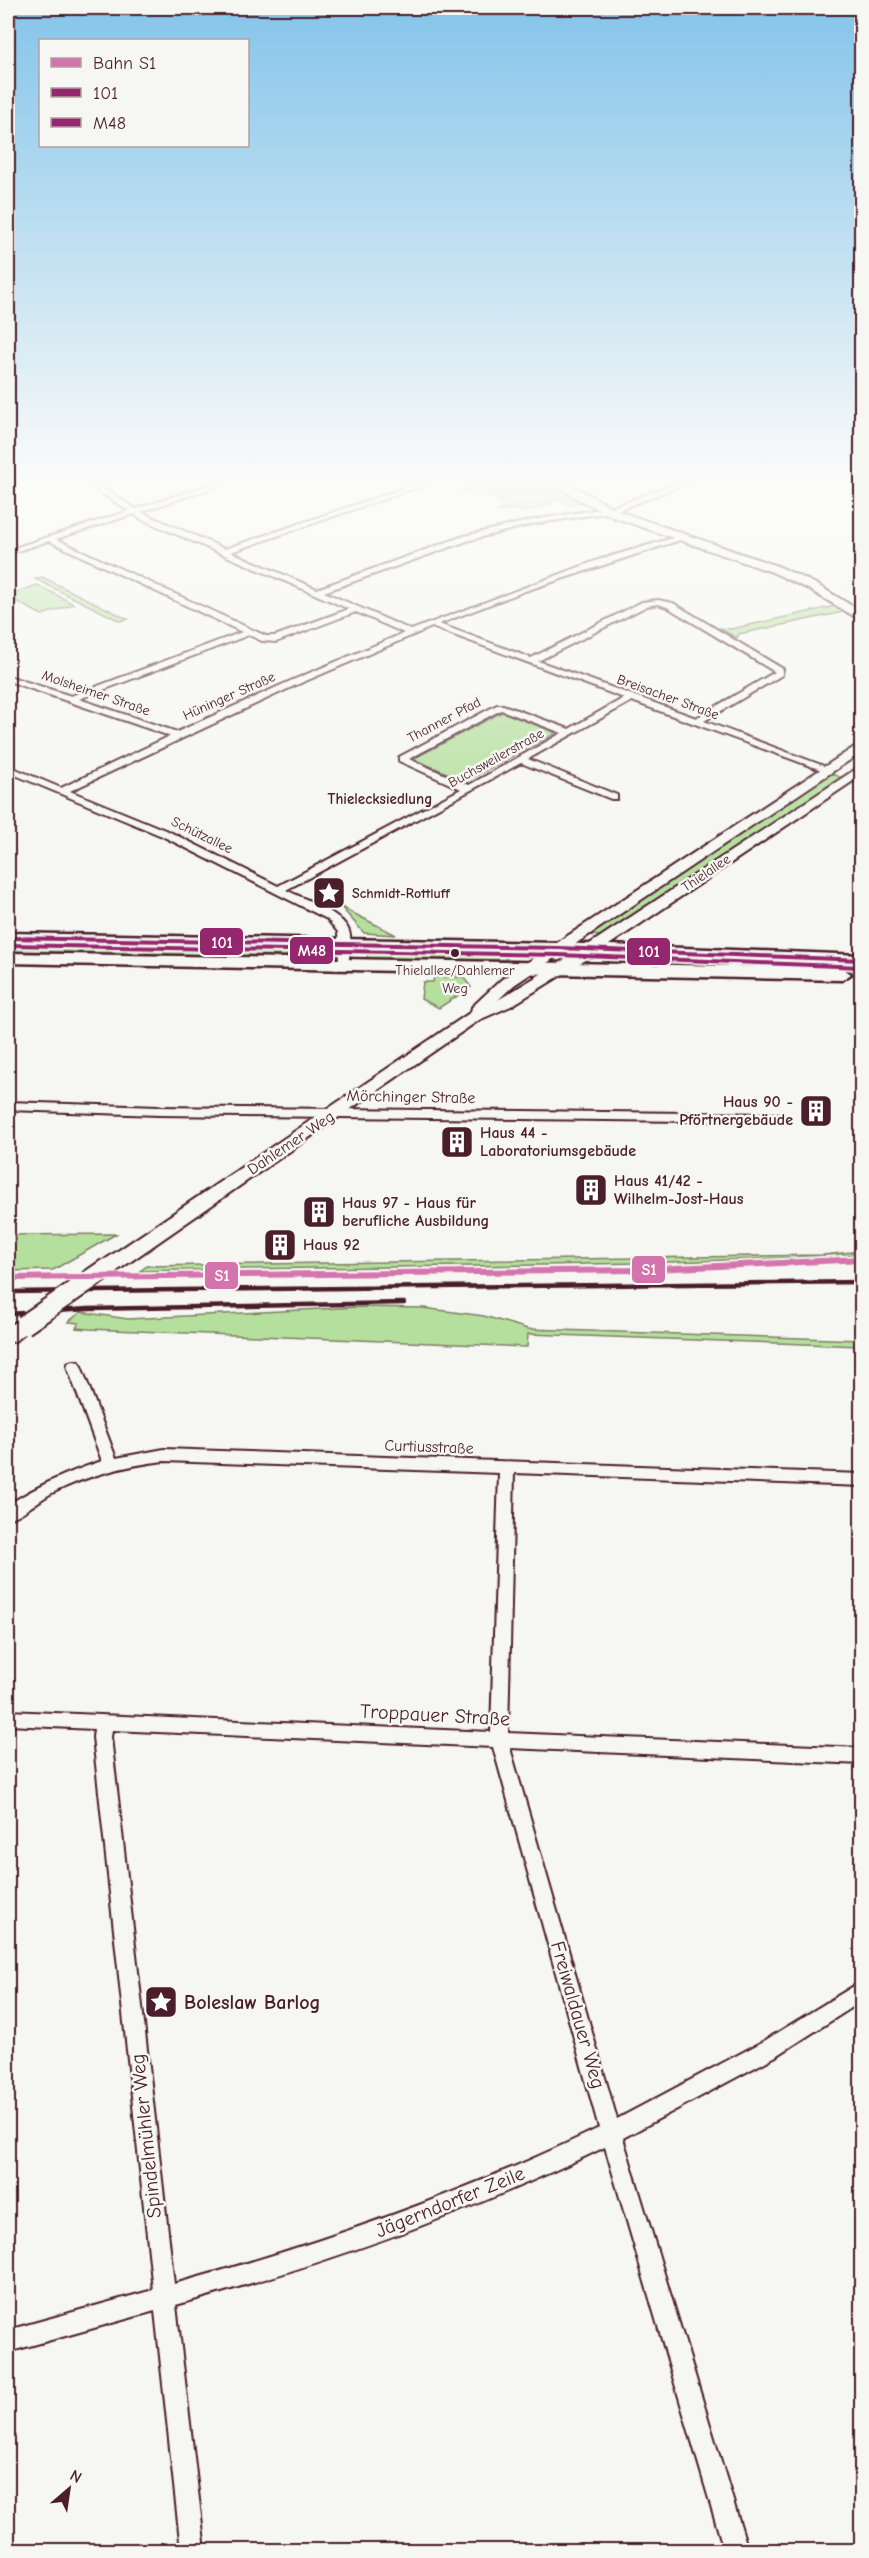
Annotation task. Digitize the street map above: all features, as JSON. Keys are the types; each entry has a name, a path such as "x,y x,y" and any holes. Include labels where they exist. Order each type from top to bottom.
{"main road":[{"path":"835,602 861,618"},
{"name":"Thielallee","path":"559,948 861,746"},
{"name":"Thielallee","path":"827,769 856,773"},
{"name":"Thielallee","path":"562,968 856,773"},
{"path":"8,938 559,948 861,960"},
{"name":"Dahlemer Weg","path":"473,1017 486,999 559,948"},
{"path":"8,958 861,974"},
{"name":"Dahlemer Weg","path":"16,1330 473,1017 504,1003 562,968"}],"street":[{"path":"186,602 265,639 276,639 354,609"},
{"path":"340,602 412,633"},
{"name":"Hüninger Straße","path":"64,790 250,700 491,602"},
{"path":"531,661 645,604 656,602"},
{"path":"659,602 670,605 779,669 779,673 696,722"},
{"name":"Breisacher Straße","path":"433,625 827,769"},
{"path":"72,699 249,632"},
{"name":"Molsheimer Straße","path":"8,678 176,735"},
{"name":"Buchsweilerstraße","path":"279,890 469,789 630,698"},
{"name":"Thanner Pfad","path":"469,789 402,759 500,707 569,732"},
{"path":"521,760 614,797"},
{"name":"Schützallee","path":"8,769 64,790 166,834 279,890 339,922 346,935 346,944"},
{"path":"343,964 346,944"},
{"name":"Mörchinger Straße","path":"8,1106 144,1111 779,1118"},
{"path":"74,1366 110,1463"},
{"name":"Curtiusstraße","path":"8,1513 29,1498 68,1478 110,1463 165,1455 861,1480"},
{"name":"Freiwaldauer Weg","path":"507,1468 499,1739 612,2133 736,2550"},
{"name":"Troppauer Straße","path":"8,1718 861,1756"},
{"name":"Spindelmühler Weg","path":"104,1722 102,1737 193,2550"},
{"name":"Jägerndorfer Zeile","path":"8,2341 272,2266 387,2229 500,2184 612,2133 772,2048 861,1990"}],"green space":[{"path":"18,602 74,604 42,615"},
{"path":"82,602 94,602 128,619 120,621"},
{"path":"835,606 843,612 739,634 737,638 719,628 731,629"},
{"path":"502,712 556,733 467,781 413,759"},
{"path":"830,773 842,778 606,936 584,935"},
{"path":"341,907 396,935 364,933"},
{"path":"8,941 326,947 324,960 8,955"},
{"path":"368,948 518,951 504,960 367,961"},
{"path":"615,956 861,964 862,971 602,966"},
{"path":"434,977 463,977 471,987 439,1008 421,999 423,982 433,982"},
{"path":"116,1234 53,1270 8,1271 8,1235"},
{"path":"861,1251 861,1254 681,1262 140,1271 147,1266 823,1255"},
{"path":"359,1307 423,1308 484,1316 528,1329 861,1340 861,1346 528,1334 527,1347 89,1329 76,1328 79,1323 68,1322 81,1312 128,1319"}],"railway":[{"path":"8,1292 862,1282"},
{"path":"8,1314 88,1309 404,1303"}],"rail line":[{"name":"S1","path":"8,1278 634,1270 862,1259"}],"transit line":[{"name":"101","path":"8,938 559,948 862,960"},
{"name":"M48","path":"8,945 559,955 862,967"}],"place":[{"name":"Schmidt-Rottluff","path":"329,893"},
{"name":"Thielallee/Dahlemer Weg","path":"455,953"},
{"name":"Haus 90 - Pförtnergebäude","path":"816,1111"},
{"name":"Haus 44 - Laboratoriumsgebäude","path":"457,1142"},
{"name":"Haus 41/42 - Wilhelm-Jost-Haus","path":"591,1190"},
{"name":"Haus 97 - Haus für berufliche Ausbildung","path":"319,1212"},
{"name":"Haus 92","path":"280,1245"},
{"name":"Boleslaw Barlog","path":"161,2002"}],"district":[{"name":"Thielecksiedlung","path":"380,799"}]}
